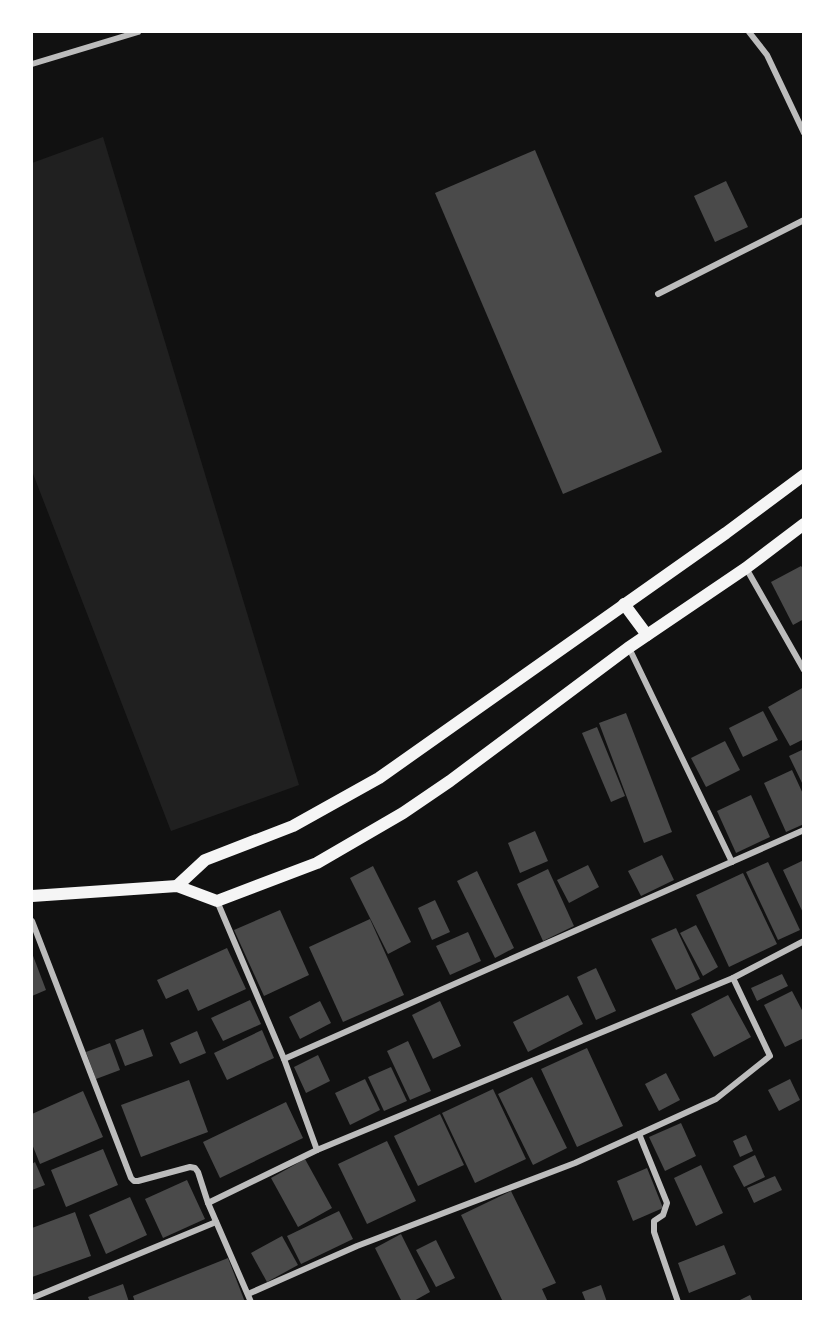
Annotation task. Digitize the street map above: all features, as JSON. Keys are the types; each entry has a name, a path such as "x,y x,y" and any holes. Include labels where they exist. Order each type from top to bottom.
{"main road":[{"path":"177,886 205,860 293,826 379,778 726,533 804,475"},
{"path":"32,896 177,886 217,901 317,863 403,813 450,781 628,648 746,568 804,524"},
{"path":"624,604 647,635"}],"street":[{"path":"32,64 138,32"},
{"path":"749,32 766,55 804,134"},
{"path":"658,294 804,220"},
{"path":"746,568 804,670"},
{"path":"628,648 732,862"},
{"path":"284,1059 804,830"},
{"path":"217,901 284,1059 317,1150"},
{"path":"32,921 131,1178 138,1181 190,1167 195,1168 251,1302"},
{"path":"208,1203 317,1150 733,978 804,941"},
{"path":"248,1294 357,1246 575,1163 716,1099 770,1056 733,978"},
{"path":"639,1134 667,1203 663,1215 654,1221 654,1232 678,1302"},
{"path":"32,1298 216,1222"}],"shaded area":[{"path":"103,137 299,785 171,831 32,471 32,163"}],"building":[{"path":"535,150 662,452 563,494 435,193"},
{"path":"726,181 748,227 715,242 694,196"},
{"path":"801,566 804,570 804,619 793,625 771,582"},
{"path":"804,687 804,739 790,746 768,707"},
{"path":"763,711 778,740 743,757 729,728"},
{"path":"626,713 672,832 644,843 599,723"},
{"path":"597,727 625,796 611,802 582,733"},
{"path":"725,741 740,770 706,787 691,758"},
{"path":"804,749 804,787 789,756"},
{"path":"792,770 804,796 804,824 786,832 764,783"},
{"path":"751,795 770,837 736,853 717,811"},
{"path":"535,831 548,861 520,873 508,843"},
{"path":"662,855 674,880 641,896 628,871"},
{"path":"804,860 804,915 783,870"},
{"path":"768,862 800,930 778,940 746,872"},
{"path":"588,865 599,887 569,903 557,880"},
{"path":"373,866 411,942 388,954 350,878"},
{"path":"548,869 574,926 543,941 517,884"},
{"path":"477,871 514,948 495,958 457,881"},
{"path":"743,873 777,944 729,967 696,895"},
{"path":"435,900 450,932 432,940 418,908"},
{"path":"280,910 309,975 264,996 234,930"},
{"path":"370,919 404,995 343,1022 309,947"},
{"path":"696,925 718,967 703,976 680,933"},
{"path":"676,928 700,979 676,990 651,939"},
{"path":"468,932 481,961 450,975 436,946"},
{"path":"227,948 246,989 198,1011 188,989 166,999 157,980"},
{"path":"32,953 46,990 32,996"},
{"path":"596,968 616,1011 596,1020 577,977"},
{"path":"782,974 788,986 757,1001 751,988"},
{"path":"792,991 804,1014 804,1038 785,1047 764,1005"},
{"path":"568,995 583,1024 528,1052 513,1022"},
{"path":"728,995 751,1037 714,1057 691,1014"},
{"path":"250,1000 261,1024 223,1041 211,1018"},
{"path":"320,1001 331,1023 300,1039 289,1017"},
{"path":"440,1001 461,1046 433,1059 412,1015"},
{"path":"143,1029 153,1056 125,1066 115,1040"},
{"path":"262,1030 274,1058 227,1080 214,1053"},
{"path":"197,1031 206,1053 180,1064 170,1043"},
{"path":"408,1041 431,1091 410,1100 387,1051"},
{"path":"110,1043 120,1070 96,1079 86,1052"},
{"path":"587,1048 623,1126 577,1147 541,1069"},
{"path":"318,1055 330,1081 306,1093 294,1067"},
{"path":"391,1067 407,1101 384,1111 368,1077"},
{"path":"666,1073 680,1100 659,1111 645,1084"},
{"path":"532,1077 567,1148 533,1165 498,1094"},
{"path":"365,1079 380,1110 350,1125 335,1093"},
{"path":"790,1079 800,1100 779,1111 768,1090"},
{"path":"189,1080 208,1132 141,1157 121,1105"},
{"path":"493,1089 526,1159 475,1183 442,1113"},
{"path":"83,1091 103,1137 40,1164 32,1144 32,1114"},
{"path":"286,1102 303,1138 220,1178 203,1142"},
{"path":"440,1114 464,1165 418,1186 394,1136"},
{"path":"681,1123 696,1156 665,1171 649,1137"},
{"path":"746,1135 753,1151 740,1157 733,1141"},
{"path":"387,1141 416,1201 367,1224 338,1164"},
{"path":"103,1149 118,1185 66,1207 51,1170"},
{"path":"755,1155 765,1177 744,1187 733,1166"},
{"path":"305,1159 332,1208 298,1227 271,1178"},
{"path":"35,1162 45,1185 32,1190 32,1164"},
{"path":"701,1165 723,1213 696,1226 674,1178"},
{"path":"647,1168 663,1208 633,1221 617,1181"},
{"path":"775,1176 782,1190 754,1203 747,1188"},
{"path":"187,1180 205,1219 163,1238 145,1199"},
{"path":"511,1191 556,1283 542,1289 548,1302 503,1302 461,1215"},
{"path":"130,1197 147,1235 106,1254 89,1215"},
{"path":"339,1211 353,1239 301,1264 287,1236"},
{"path":"75,1212 91,1256 32,1277 32,1228"},
{"path":"401,1234 430,1292 412,1302 402,1302 375,1248"},
{"path":"282,1236 298,1265 267,1282 251,1253"},
{"path":"436,1240 455,1278 436,1287 416,1250"},
{"path":"724,1245 736,1274 689,1293 678,1263"},
{"path":"228,1258 245,1302 135,1302 133,1296"},
{"path":"123,1284 129,1302 90,1302 88,1297"},
{"path":"601,1285 607,1302 586,1302 582,1292"},
{"path":"750,1295 753,1302 736,1302"}]}
